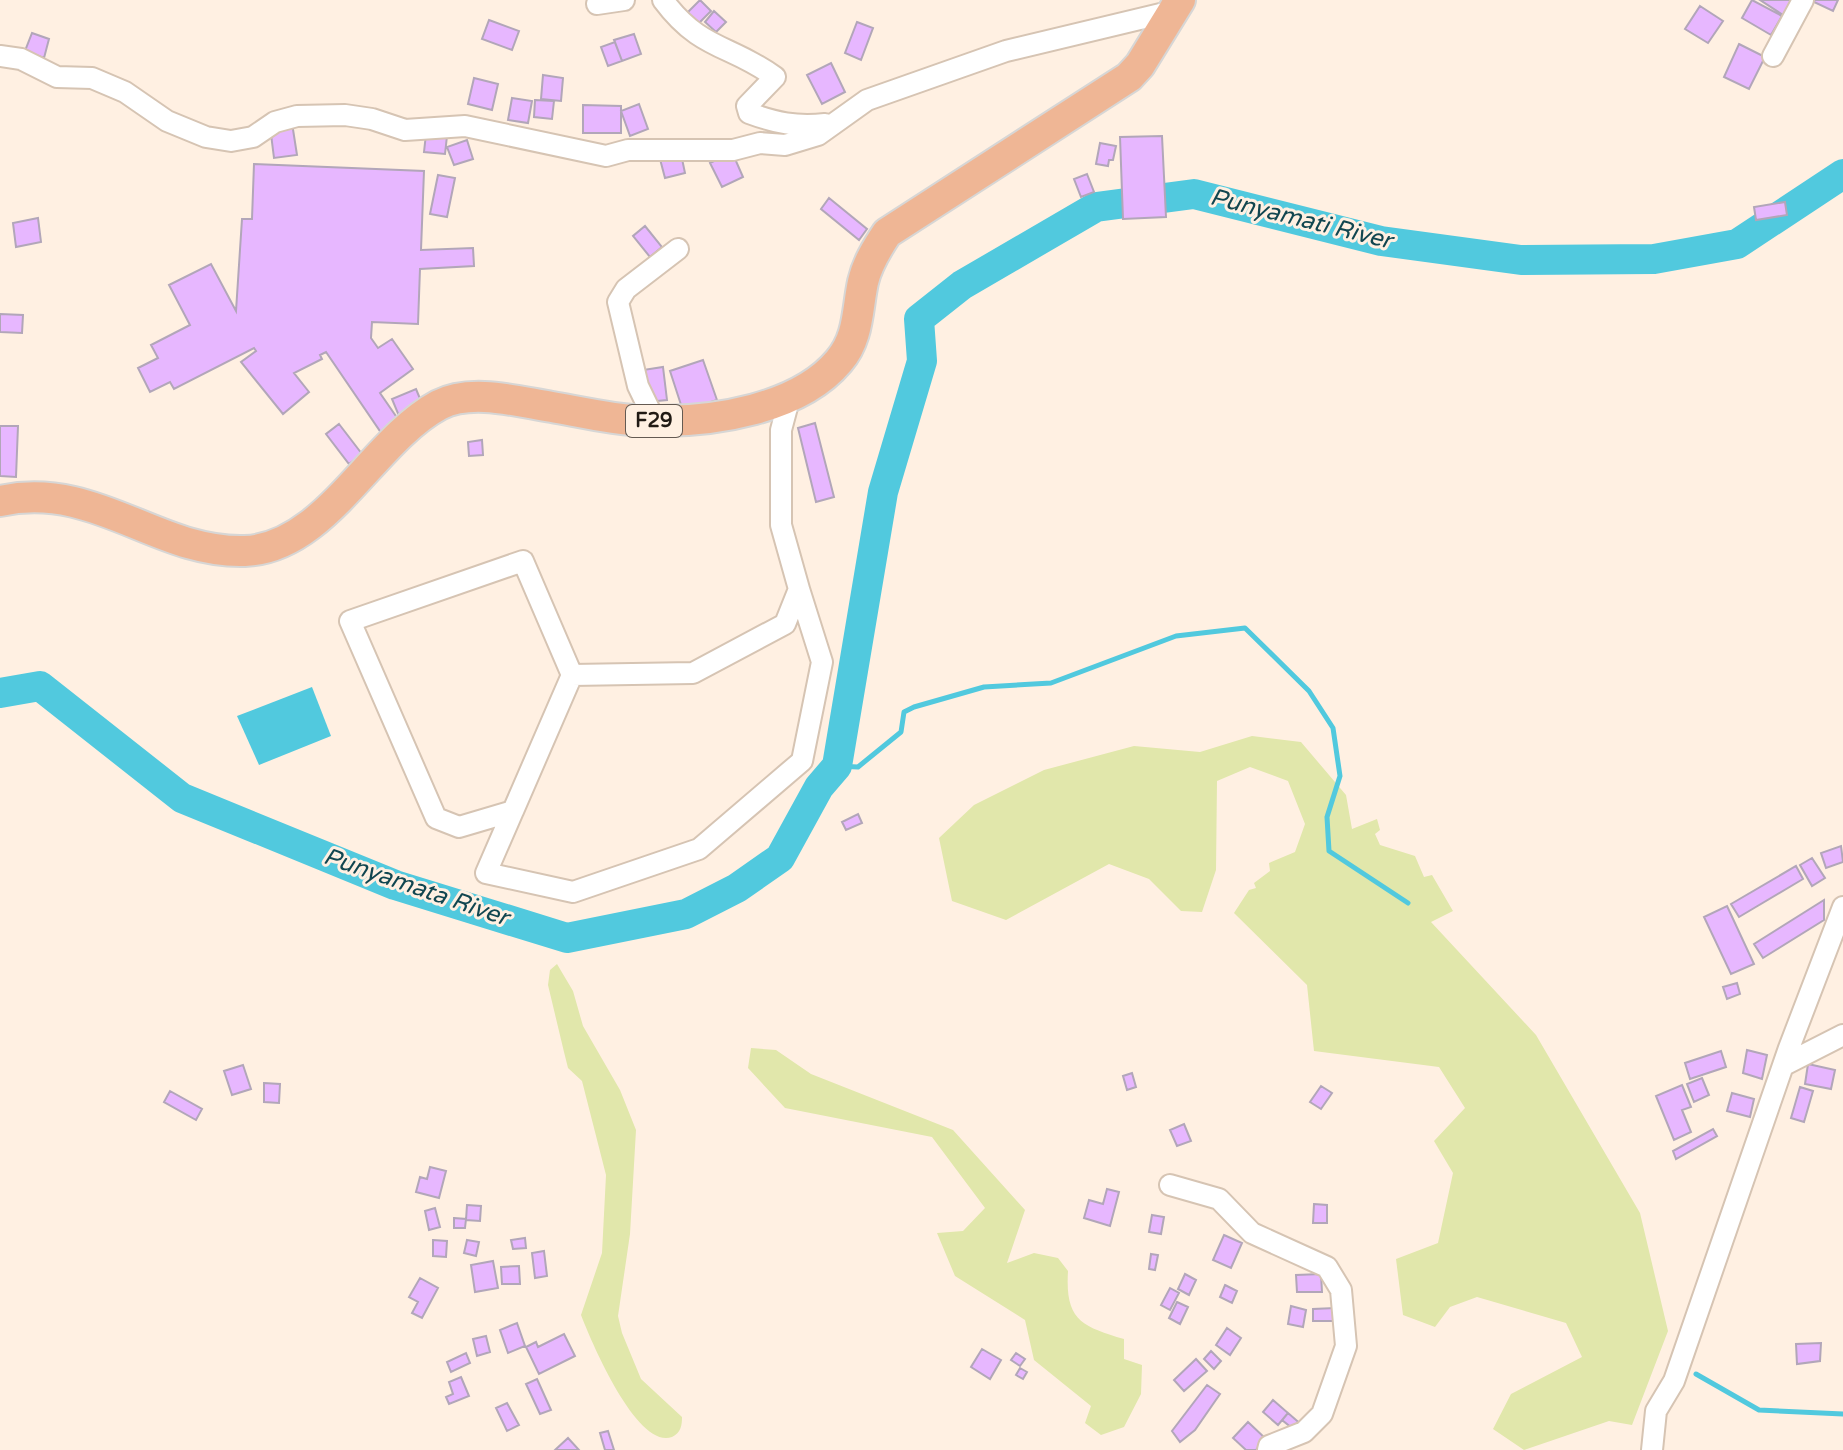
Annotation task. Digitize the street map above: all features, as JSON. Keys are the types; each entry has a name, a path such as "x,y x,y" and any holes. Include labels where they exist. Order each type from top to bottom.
{"main road":[{"name":"F29","path":"0,501 51,498 89,503 210,548 263,550 282,543 315,520 396,440 438,406 452,400 502,400 655,421 745,410 790,396 822,378 848,351 860,316 863,281 874,253 887,233 1129,77 1146,57 1176,6"}],"street":[{"path":"602,0 597,4 624,0"},
{"path":"663,0 681,24 711,45 756,64 775,77 751,99 747,106 749,113 775,123 799,126 833,123"},
{"path":"1773,56 1803,0"},
{"path":"0,56 21,59 57,77 92,78 125,92 167,121 206,137 231,141 253,137 275,122 297,116 345,115 372,119 405,130 465,126 606,156 628,150 733,150 760,143 785,145 818,135 867,100 1006,51 1176,6"},
{"path":"655,421 638,386 618,302 626,289 678,249"},
{"path":"572,675 513,811 459,827 436,818 350,621 523,561 572,675 486,873 573,892 699,849 802,761 822,662 781,525 781,430 790,396"},
{"path":"572,675 693,673 785,624 799,589"},
{"path":"1652,1450 1656,1411 1674,1381 1843,907"},
{"path":"1786,1064 1843,1035"},
{"path":"1170,1185 1219,1199 1252,1233 1327,1267 1341,1290 1346,1346 1322,1414 1304,1432 1269,1446 1268,1450"}],"green space":[{"path":"1252,736 1301,742 1346,795 1352,829 1377,819 1380,830 1375,834 1380,845 1415,856 1424,877 1432,875 1453,911 1431,922 1536,1035 1640,1213 1668,1331 1632,1425 1609,1421 1524,1450 1493,1429 1511,1394 1582,1357 1566,1323 1477,1297 1450,1307 1435,1327 1403,1315 1396,1259 1438,1243 1453,1173 1434,1141 1465,1108 1439,1067 1314,1051 1307,985 1234,913 1249,890 1256,888 1254,883 1270,871 1269,863 1295,852 1305,824 1288,781 1250,767 1217,781 1216,870 1202,912 1181,911 1149,879 1109,864 1006,920 952,901 939,838 974,805 1044,770 1134,746 1200,752"},
{"path":"557,964 573,991 583,1026 620,1090 636,1130 630,1234 618,1316 641,1379 682,1417 679,1431 672,1437 658,1437 630,1411 605,1368 581,1315 602,1253 606,1175 582,1081 568,1068 548,985 550,970"},
{"path":"751,1048 776,1050 811,1074 953,1130 1025,1210 1007,1263 1034,1253 1058,1258 1068,1271 1069,1300 1073,1311 1087,1325 1124,1339 1124,1359 1142,1365 1141,1394 1124,1427 1101,1435 1085,1423 1091,1406 1034,1360 1025,1320 955,1276 937,1233 963,1231 985,1208 932,1137 785,1108 748,1068"}],"water":[{"path":"312,687 331,736 259,765 237,716"}],"building":[{"path":"700,0 711,11 698,24 687,13"},
{"path":"1752,0 1782,16 1771,35 1742,18"},
{"path":"1760,0 1792,0 1783,15"},
{"path":"1810,0 1838,0 1833,11"},
{"path":"1700,6 1723,21 1708,43 1685,29"},
{"path":"714,11 726,22 716,32 705,22"},
{"path":"489,20 519,31 512,50 482,39"},
{"path":"857,22 873,28 861,60 845,53"},
{"path":"32,33 49,39 44,58 25,51"},
{"path":"634,34 641,54 622,61 614,40"},
{"path":"615,42 622,61 608,66 601,47"},
{"path":"1739,44 1765,57 1749,89 1724,77"},
{"path":"831,63 845,92 822,104 807,75"},
{"path":"543,75 563,78 561,101 541,99"},
{"path":"474,78 498,84 492,110 468,104"},
{"path":"512,98 532,101 528,123 508,120"},
{"path":"535,100 554,101 552,119 534,117"},
{"path":"639,104 648,129 630,136 621,111"},
{"path":"583,105 621,106 621,133 583,133"},
{"path":"292,123 297,155 274,158 270,126"},
{"path":"426,134 447,136 445,154 424,152"},
{"path":"1162,136 1166,217 1123,219 1120,137"},
{"path":"467,140 473,159 454,165 447,147"},
{"path":"1100,143 1116,146 1113,160 1109,160 1108,166 1096,164"},
{"path":"732,152 743,177 722,187 710,163"},
{"path":"681,154 685,173 665,178 660,159"},
{"path":"254,164 424,171 421,250 473,248 474,266 420,269 418,324 372,322 371,338 378,348 392,339 413,369 380,393 400,422 382,434 326,352 320,355 322,359 294,373 309,392 283,414 241,362 256,351 254,348 174,389 170,382 150,392 138,368 158,358 151,345 190,325 169,285 211,264 236,311 242,219 252,219"},
{"path":"1087,174 1094,192 1081,197 1074,179"},
{"path":"438,175 455,178 447,217 430,214"},
{"path":"829,198 867,229 859,240 821,209"},
{"path":"1785,202 1787,215 1756,220 1754,207"},
{"path":"38,218 41,242 16,247 13,223"},
{"path":"645,226 662,247 650,257 633,236"},
{"path":"0,314 23,315 22,333 0,332"},
{"path":"703,360 717,400 683,411 670,371"},
{"path":"663,367 667,400 647,402 643,370"},
{"path":"416,389 423,406 399,416 392,399"},
{"path":"815,423 834,497 816,502 798,428"},
{"path":"339,424 362,454 349,464 326,434"},
{"path":"0,426 18,426 16,477 0,476"},
{"path":"482,440 483,455 469,456 468,442"},
{"path":"858,814 862,823 846,830 842,822"},
{"path":"1841,846 1843,862 1826,868 1821,853"},
{"path":"1812,858 1825,878 1812,886 1800,865"},
{"path":"1796,866 1803,879 1739,917 1731,904"},
{"path":"1824,900 1824,920 1763,958 1754,944"},
{"path":"1727,906 1754,964 1731,974 1704,917"},
{"path":"1737,983 1740,994 1727,999 1723,987"},
{"path":"1747,1050 1767,1055 1762,1079 1743,1073"},
{"path":"1721,1051 1726,1067 1690,1079 1685,1063"},
{"path":"1808,1064 1835,1070 1831,1089 1805,1084"},
{"path":"243,1065 251,1089 232,1095 224,1071"},
{"path":"1132,1073 1136,1087 1127,1090 1123,1076"},
{"path":"1702,1078 1709,1095 1694,1102 1687,1084"},
{"path":"264,1083 280,1084 279,1103 264,1102"},
{"path":"1682,1085 1691,1107 1682,1110 1691,1132 1674,1140 1656,1096"},
{"path":"1321,1086 1332,1093 1321,1109 1310,1102"},
{"path":"1800,1087 1813,1091 1804,1122 1791,1118"},
{"path":"170,1091 202,1109 196,1120 164,1102"},
{"path":"1732,1093 1754,1099 1750,1117 1727,1111"},
{"path":"1184,1124 1191,1141 1177,1146 1170,1130"},
{"path":"1713,1129 1717,1136 1676,1159 1673,1151"},
{"path":"430,1167 446,1171 439,1198 416,1192 420,1177 427,1179"},
{"path":"1107,1189 1119,1192 1110,1226 1084,1218 1089,1200 1103,1204"},
{"path":"1314,1204 1327,1205 1327,1223 1313,1223"},
{"path":"467,1205 481,1206 480,1221 466,1220"},
{"path":"435,1208 440,1227 429,1230 425,1211"},
{"path":"1152,1215 1164,1217 1161,1234 1149,1232"},
{"path":"454,1218 466,1219 465,1228 454,1228"},
{"path":"1224,1235 1242,1243 1231,1268 1213,1260"},
{"path":"525,1238 526,1248 513,1249 511,1240"},
{"path":"433,1240 447,1241 446,1257 433,1256"},
{"path":"467,1240 479,1242 476,1256 464,1253"},
{"path":"544,1251 547,1276 535,1278 532,1253"},
{"path":"1151,1254 1158,1255 1155,1270 1149,1269"},
{"path":"493,1261 498,1288 475,1292 471,1265"},
{"path":"519,1266 520,1284 502,1284 501,1267"},
{"path":"1185,1274 1196,1280 1189,1295 1178,1289"},
{"path":"1321,1274 1322,1292 1297,1292 1296,1275"},
{"path":"420,1278 438,1288 422,1318 412,1313 418,1302 409,1297"},
{"path":"1225,1285 1237,1291 1232,1303 1220,1297"},
{"path":"1170,1288 1179,1293 1170,1310 1161,1305"},
{"path":"1177,1302 1188,1307 1180,1324 1169,1318"},
{"path":"1291,1306 1306,1310 1303,1327 1288,1324"},
{"path":"1335,1308 1335,1321 1313,1321 1313,1309"},
{"path":"517,1323 525,1346 508,1353 500,1330"},
{"path":"1227,1328 1241,1338 1230,1355 1216,1345"},
{"path":"564,1334 575,1356 539,1374 526,1347 536,1342 538,1347"},
{"path":"486,1336 490,1352 477,1356 473,1339"},
{"path":"1821,1343 1820,1361 1797,1364 1796,1344"},
{"path":"982,1349 1001,1360 990,1379 971,1367"},
{"path":"1211,1351 1221,1361 1214,1369 1204,1359"},
{"path":"466,1353 470,1363 451,1372 447,1362"},
{"path":"1016,1353 1025,1359 1020,1366 1011,1360"},
{"path":"1196,1359 1207,1371 1184,1391 1174,1380"},
{"path":"1020,1368 1027,1372 1023,1379 1016,1375"},
{"path":"461,1377 469,1396 449,1404 446,1397 453,1394 449,1382"},
{"path":"537,1379 551,1410 540,1414 526,1384"},
{"path":"1207,1385 1220,1394 1195,1430 1180,1442 1172,1431"},
{"path":"1273,1400 1288,1413 1278,1425 1263,1412"},
{"path":"507,1403 519,1425 507,1431 496,1408"},
{"path":"1288,1413 1303,1426 1297,1432 1282,1420"},
{"path":"1248,1422 1266,1439 1256,1450 1246,1450 1233,1438"},
{"path":"608,1431 614,1450 605,1450 600,1433"},
{"path":"568,1438 579,1450 555,1450"}],"waterway":[{"name":"Punyamati River","path":"0,693 40,686 182,798 395,885 567,938 686,914 737,888 780,858 819,787 837,766 883,492 922,361 919,319 962,285 1096,207 1194,194 1381,241 1521,260 1654,259 1737,244 1843,174"},
{"path":"837,766 858,767 901,732 904,712 914,707 984,687 1051,683 1176,636 1245,628 1309,691 1333,728 1340,776 1327,817 1329,851 1408,903"},
{"path":"1696,1374 1759,1410 1843,1414"}],"water label":[{"name":"Punyamata River","path":"416,887"}]}
